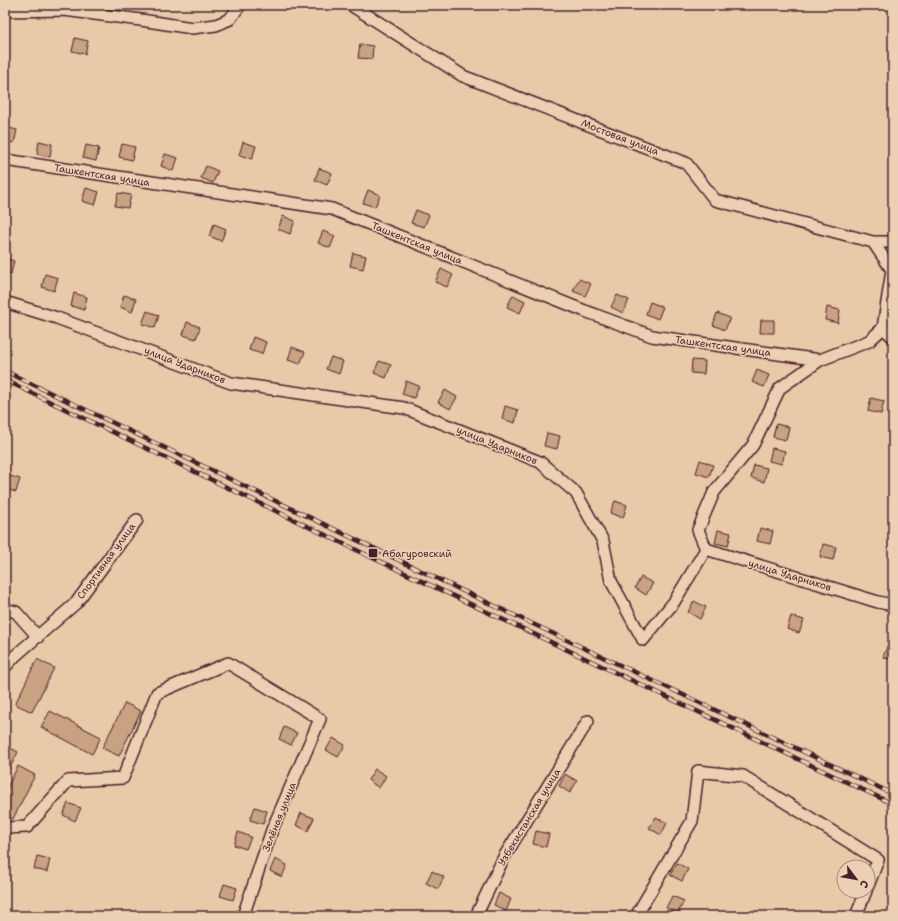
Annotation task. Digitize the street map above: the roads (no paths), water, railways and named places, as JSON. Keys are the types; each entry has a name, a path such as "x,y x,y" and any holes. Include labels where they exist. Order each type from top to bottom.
{"street":[{"path":"5,11 64,10 192,28 216,25 230,19 240,5"},
{"name":"Мостовая улица","path":"351,5 463,76 686,163 715,200 873,242 893,242"},
{"name":"Ташкентская улица","path":"5,160 332,209 585,312 652,336 820,360"},
{"path":"706,549 698,530 714,492 752,445 780,388 820,360 869,341 883,328 892,270 873,242"},
{"name":"улица Ударников","path":"5,302 58,318 231,383 404,408 540,462 576,493 604,541 611,581 643,640 674,602 706,549 878,602 893,605"},
{"path":"883,328 893,337"},
{"name":"Спортивная улица","path":"5,667 15,656 76,603 136,520"},
{"path":"5,609 16,612 38,637"},
{"name":"Зелёная улица","path":"5,828 27,827 68,781 123,778 157,693 228,663 320,719 272,830 243,916"},
{"name":"Узбекистанская улица","path":"476,916 504,857 588,721"},
{"path":"636,916 692,821 698,771 743,776 878,860 876,865"},
{"path":"856,916 863,899"}],"railway":[{"path":"5,371 463,591 893,794"},
{"path":"5,380 371,557 893,804"}],"place":[{"name":"Абагуровский","path":"373,553"}]}
